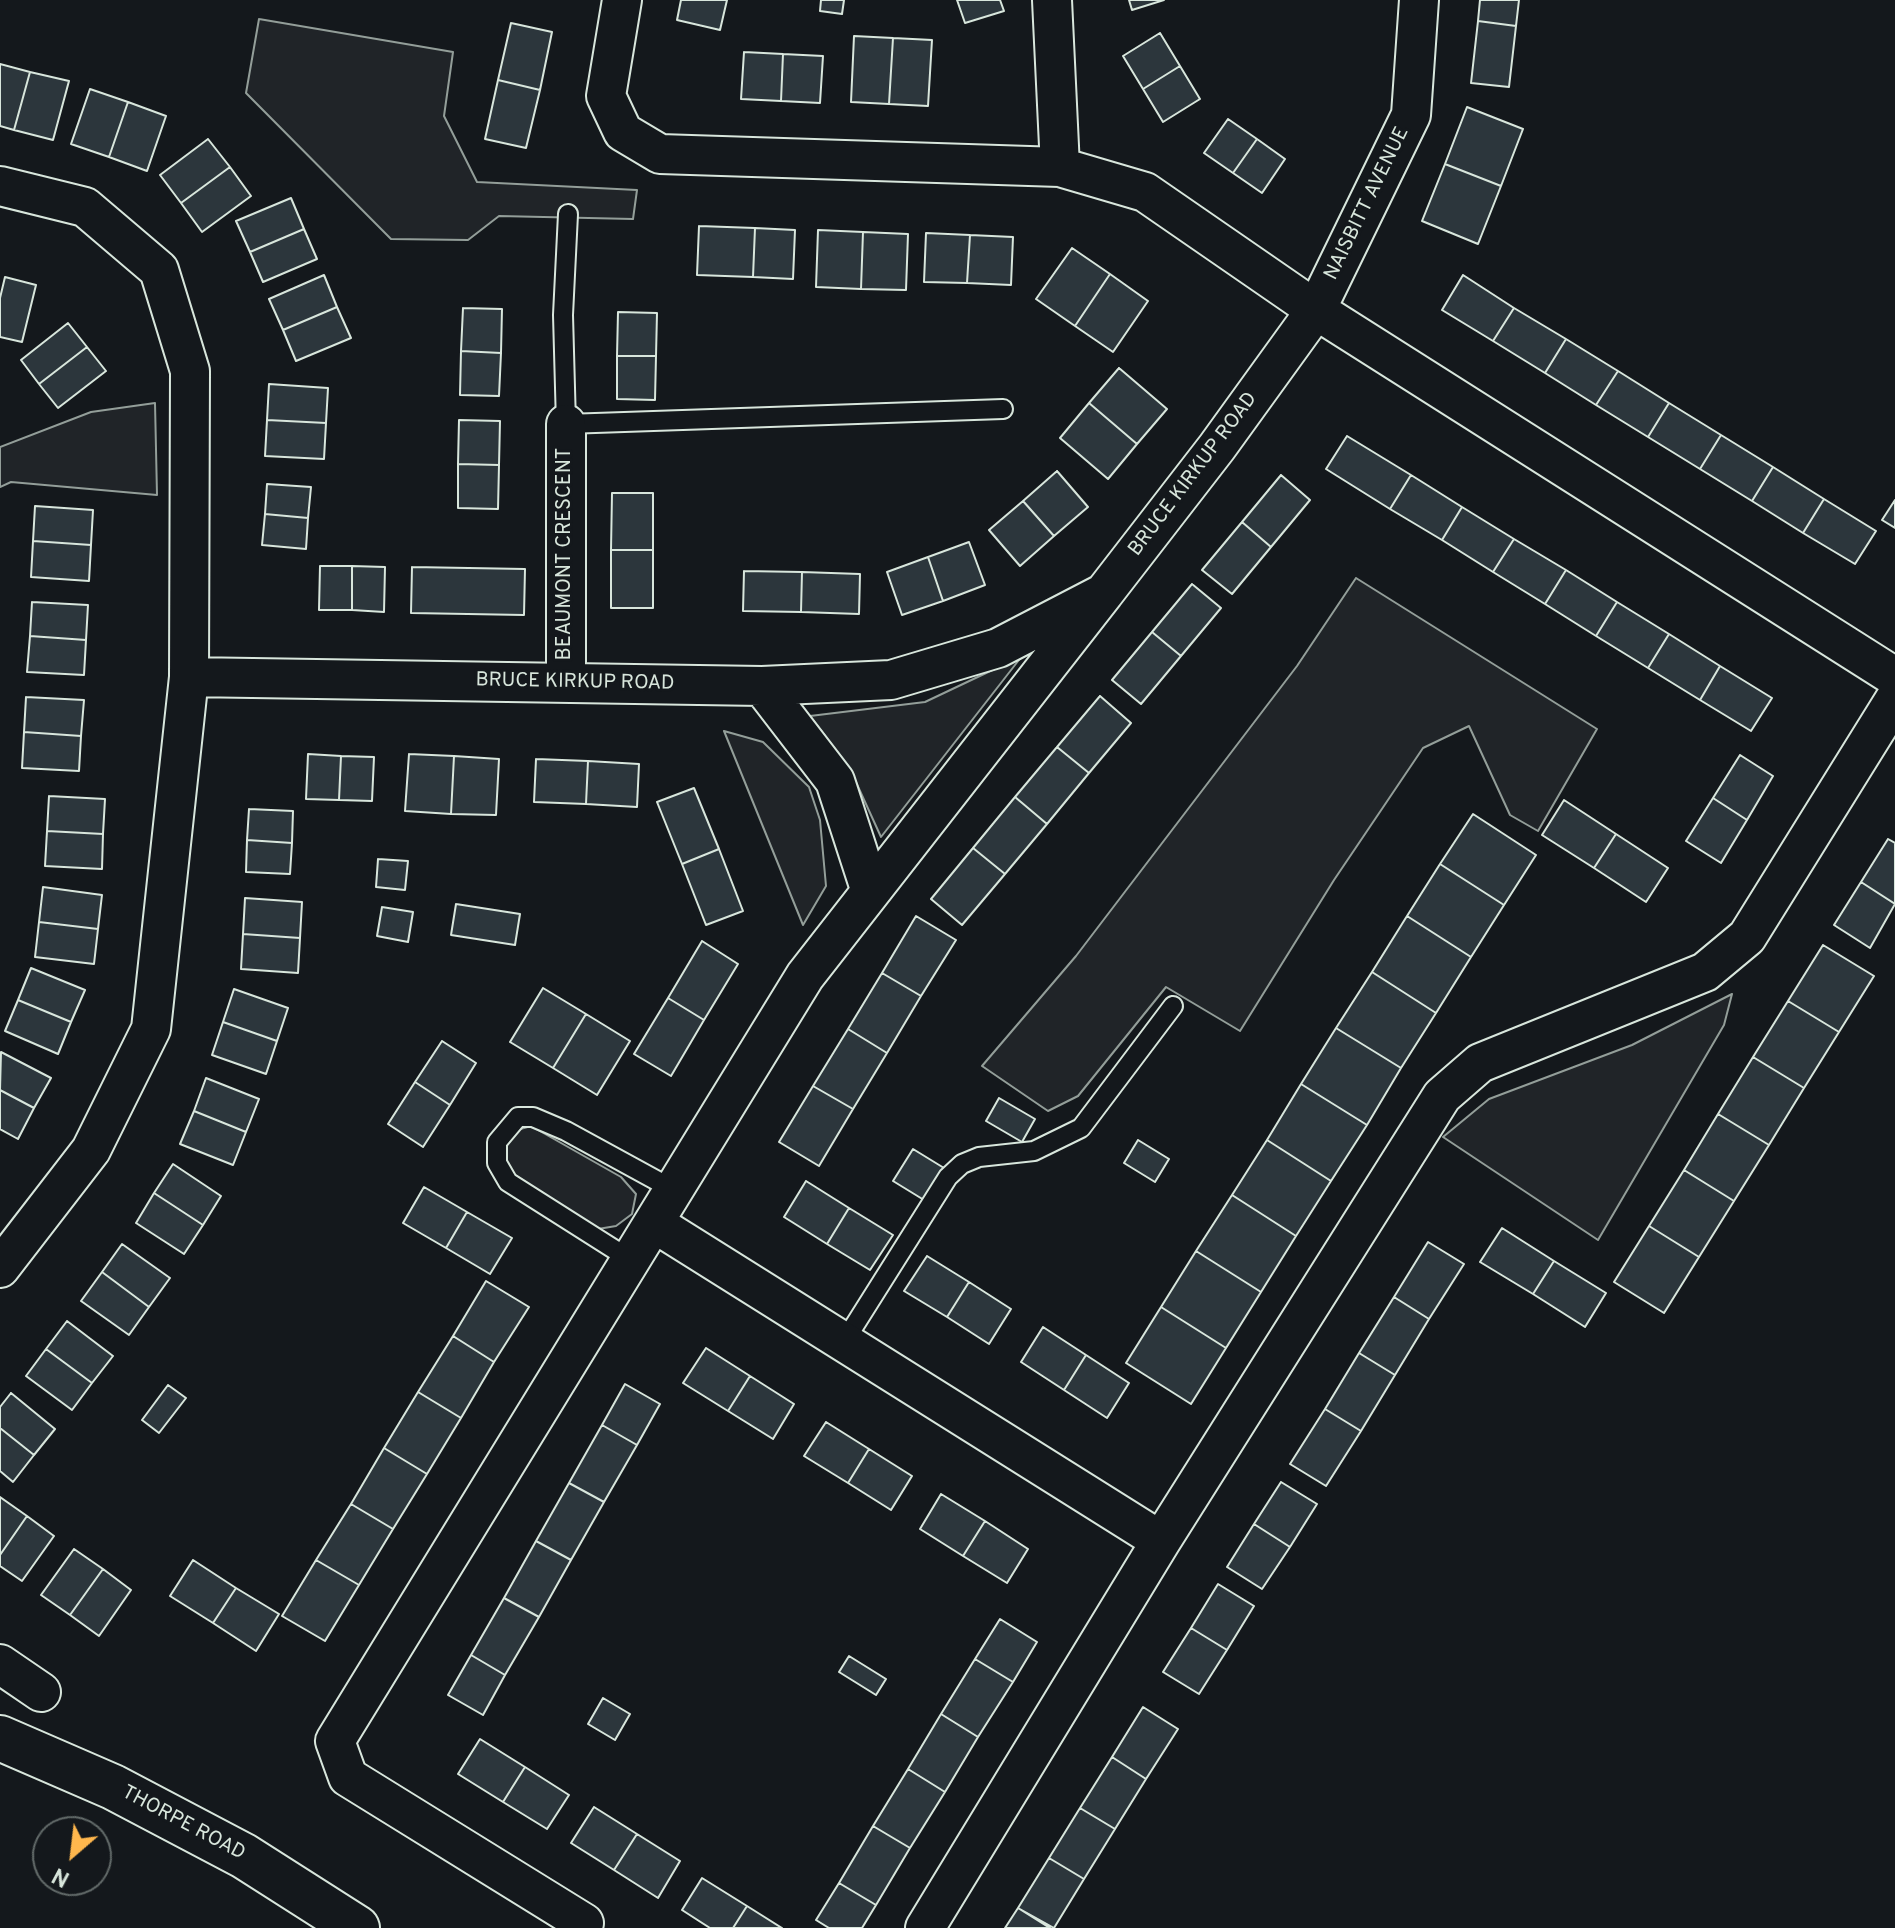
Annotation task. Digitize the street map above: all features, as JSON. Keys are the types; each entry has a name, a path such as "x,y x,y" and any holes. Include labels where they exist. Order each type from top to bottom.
{"main road":[{"name":"THORPE ROAD","path":"0,1738 113,1787 244,1856 357,1928"}],"street":[{"path":"622,0 606,96 623,132 660,154 1060,167 1145,192 1316,310 1895,677"},
{"path":"1052,0 1060,167"},
{"name":"NAISBITT AVENUE","path":"1316,310 1411,115 1419,0"},
{"path":"0,186 85,207 159,270 190,371 189,677 151,1029 91,1150 0,1268"},
{"name":"BRUCE KIRKUP ROAD","path":"189,677 762,686 891,680 998,648 1104,593 1217,447 1316,310"},
{"name":"BEAUMONT CRESCENT","path":"566,424 566,683"},
{"path":"586,1926 348,1777 335,1741 805,976 1104,593"},
{"path":"762,686 835,781 870,889"},
{"path":"925,1928 1161,1541 1442,1096 1480,1063 1705,972 1747,937 1895,699"},
{"path":"654,1223 1161,1541"},
{"path":"0,1664 41,1692"}],"lane":[{"path":"568,214 563,315 566,424 1003,409"},
{"path":"844,1342 948,1177 962,1164 979,1157 1034,1151 1081,1128 1173,1006"},
{"path":"631,1260 508,1182 497,1163 497,1142 518,1117 533,1117 566,1131 674,1190"}],"shaded area":[{"path":"259,19 453,52 444,116 477,182 637,190 633,219 499,216 468,240 391,239 246,93"},
{"path":"155,403 157,495 11,482 0,487 0,447 91,412"},
{"path":"1356,578 1597,729 1538,831 1510,815 1469,726 1423,748 1334,880 1240,1031 1166,987 1078,1096 1048,1111 982,1066 1076,956 1297,666"},
{"path":"1022,656 881,837 850,769 810,716 925,702"},
{"path":"724,731 763,742 809,787 820,820 826,886 803,925"},
{"path":"1732,994 1724,1025 1598,1240 1443,1137 1489,1099 1632,1045"},
{"path":"531,1126 621,1177 636,1194 632,1214 616,1226 598,1229 512,1173 503,1155 506,1140 517,1130"}],"building":[{"path":"681,0 727,0 720,30 677,20"},
{"path":"821,0 844,0 842,14 820,11"},
{"path":"957,0 1000,0 1004,11 965,23"},
{"path":"1129,0 1164,0 1132,10"},
{"path":"1480,0 1519,0 1516,26 1478,21"},
{"path":"1478,21 1516,26 1509,87 1471,83"},
{"path":"511,23 552,32 540,90 498,80"},
{"path":"1160,33 1180,66 1143,89 1123,56"},
{"path":"854,36 893,38 889,104 851,102"},
{"path":"893,38 932,40 928,106 889,104"},
{"path":"744,52 783,54 781,101 741,99"},
{"path":"783,54 823,56 820,103 781,101"},
{"path":"0,64 30,72 14,130 0,126"},
{"path":"1180,66 1200,99 1163,122 1143,89"},
{"path":"30,72 69,81 53,140 14,130"},
{"path":"498,80 540,90 526,148 485,139"},
{"path":"90,89 128,102 109,157 71,144"},
{"path":"128,102 166,116 147,171 109,157"},
{"path":"1467,107 1523,129 1501,186 1445,164"},
{"path":"1228,119 1257,139 1233,173 1204,153"},
{"path":"208,139 230,167 181,203 160,175"},
{"path":"1257,139 1285,159 1262,193 1233,173"},
{"path":"1445,164 1501,186 1478,244 1422,221"},
{"path":"230,167 251,196 202,232 181,203"},
{"path":"291,198 304,229 250,252 236,221"},
{"path":"699,226 755,228 753,277 697,275"},
{"path":"755,228 795,230 793,279 753,277"},
{"path":"304,229 317,259 263,282 250,252"},
{"path":"818,230 863,232 861,289 816,287"},
{"path":"863,232 908,234 906,290 861,289"},
{"path":"926,233 970,235 967,283 924,282"},
{"path":"970,235 1013,237 1011,285 967,283"},
{"path":"1072,248 1110,274 1075,326 1036,299"},
{"path":"1110,274 1148,301 1113,352 1075,326"},
{"path":"324,275 337,307 283,330 269,299"},
{"path":"1463,275 1514,308 1493,341 1442,310"},
{"path":"5,277 36,285 22,342 0,337 0,298"},
{"path":"337,307 351,338 296,361 283,330"},
{"path":"463,308 502,309 501,353 461,351"},
{"path":"1514,308 1566,339 1545,373 1493,341"},
{"path":"618,312 657,313 656,356 617,356"},
{"path":"68,323 87,347 39,384 21,360"},
{"path":"1566,339 1618,371 1596,405 1545,373"},
{"path":"87,347 106,371 58,408 39,384"},
{"path":"461,351 501,353 499,396 460,395"},
{"path":"617,356 656,356 655,400 617,399"},
{"path":"1119,368 1167,409 1137,444 1089,403"},
{"path":"1618,371 1669,403 1648,437 1596,405"},
{"path":"269,384 328,388 326,423 267,420"},
{"path":"1089,403 1137,444 1108,479 1060,438"},
{"path":"1669,403 1721,435 1700,469 1648,437"},
{"path":"267,420 326,423 324,459 265,456"},
{"path":"459,420 500,421 499,465 458,464"},
{"path":"1721,435 1773,467 1752,501 1700,469"},
{"path":"1347,436 1411,475 1390,509 1326,469"},
{"path":"458,464 499,465 498,509 458,508"},
{"path":"1773,467 1824,499 1803,533 1752,501"},
{"path":"1057,471 1088,507 1054,536 1023,501"},
{"path":"1281,475 1310,500 1271,547 1242,522"},
{"path":"1411,475 1462,507 1442,540 1390,509"},
{"path":"267,484 311,487 308,518 265,514"},
{"path":"612,493 653,493 653,550 611,550"},
{"path":"1824,499 1876,531 1855,564 1803,533"},
{"path":"1895,500 1895,528 1882,520"},
{"path":"1023,501 1054,536 1020,566 989,530"},
{"path":"35,506 93,510 91,545 33,541"},
{"path":"1462,507 1514,539 1493,572 1442,540"},
{"path":"265,514 308,518 306,549 262,545"},
{"path":"1242,522 1271,547 1232,594 1202,570"},
{"path":"1514,539 1566,570 1545,604 1493,572"},
{"path":"33,541 91,545 89,581 31,577"},
{"path":"969,542 985,585 943,601 928,557"},
{"path":"611,550 653,550 653,608 611,608"},
{"path":"928,557 943,601 902,615 887,572"},
{"path":"320,566 352,566 352,610 319,610"},
{"path":"352,566 385,567 384,612 352,610"},
{"path":"412,567 525,569 524,615 411,613"},
{"path":"1566,570 1617,602 1596,636 1545,604"},
{"path":"744,571 802,572 801,612 743,611"},
{"path":"802,572 860,574 859,614 801,612"},
{"path":"1192,584 1221,608 1181,656 1152,632"},
{"path":"32,602 88,605 86,640 30,636"},
{"path":"1617,602 1669,634 1648,668 1596,636"},
{"path":"1152,632 1181,656 1141,704 1112,680"},
{"path":"1669,634 1720,666 1700,700 1648,668"},
{"path":"30,636 86,640 84,675 27,672"},
{"path":"1720,666 1772,698 1751,731 1700,700"},
{"path":"1100,696 1131,723 1089,773 1057,747"},
{"path":"26,697 84,700 81,736 24,732"},
{"path":"24,732 81,736 79,771 22,768"},
{"path":"1057,747 1089,773 1047,824 1015,797"},
{"path":"308,754 341,756 339,800 306,799"},
{"path":"409,754 454,756 451,814 405,811"},
{"path":"1740,755 1773,776 1747,820 1713,798"},
{"path":"341,756 374,757 372,801 339,800"},
{"path":"454,756 499,759 496,815 451,814"},
{"path":"536,759 588,761 586,804 534,802"},
{"path":"588,761 639,764 637,807 586,804"},
{"path":"694,788 719,849 682,864 657,802"},
{"path":"49,796 105,799 103,834 47,831"},
{"path":"1015,797 1047,824 1005,874 973,848"},
{"path":"1713,798 1747,820 1721,863 1686,841"},
{"path":"1564,800 1616,834 1594,868 1542,835"},
{"path":"249,809 293,811 292,843 247,840"},
{"path":"1473,814 1536,855 1504,905 1440,864"},
{"path":"47,831 103,834 102,869 45,866"},
{"path":"1616,834 1668,868 1646,902 1594,868"},
{"path":"1888,839 1895,843 1895,904 1861,882"},
{"path":"247,840 292,843 290,874 246,872"},
{"path":"973,848 1005,874 962,925 931,899"},
{"path":"719,849 743,911 706,925 682,864"},
{"path":"378,859 408,861 405,890 376,887"},
{"path":"1440,864 1504,905 1471,957 1407,916"},
{"path":"1861,882 1895,904 1870,948 1834,925"},
{"path":"43,887 102,895 98,929 39,922"},
{"path":"245,898 302,902 300,938 243,934"},
{"path":"456,904 520,914 515,945 451,935"},
{"path":"382,907 413,912 408,942 377,936"},
{"path":"916,916 956,940 921,996 882,973"},
{"path":"1407,916 1471,957 1436,1013 1372,972"},
{"path":"39,922 98,929 94,964 35,957"},
{"path":"243,934 300,938 298,973 241,969"},
{"path":"702,941 738,964 704,1020 668,998"},
{"path":"1823,945 1874,976 1839,1032 1788,1001"},
{"path":"31,968 85,990 71,1022 18,1000"},
{"path":"1372,972 1436,1013 1401,1068 1336,1028"},
{"path":"882,973 921,996 887,1053 848,1029"},
{"path":"543,988 586,1014 553,1068 510,1042"},
{"path":"234,989 288,1008 277,1041 223,1022"},
{"path":"668,998 704,1020 671,1076 634,1054"},
{"path":"18,1000 71,1022 58,1054 5,1031"},
{"path":"1788,1001 1839,1032 1804,1088 1753,1057"},
{"path":"586,1014 630,1041 597,1095 553,1068"},
{"path":"223,1022 277,1041 266,1074 212,1055"},
{"path":"1336,1028 1401,1068 1367,1125 1301,1084"},
{"path":"848,1029 887,1053 853,1109 813,1086"},
{"path":"442,1041 476,1063 450,1105 415,1082"},
{"path":"1,1052 51,1078 34,1108 0,1090"},
{"path":"1753,1057 1804,1088 1769,1145 1718,1114"},
{"path":"206,1078 259,1099 246,1132 194,1111"},
{"path":"415,1082 450,1105 423,1147 388,1124"},
{"path":"1301,1084 1367,1125 1331,1181 1267,1140"},
{"path":"813,1086 853,1109 819,1166 779,1142"},
{"path":"0,1090 34,1108 18,1139 0,1129"},
{"path":"999,1098 1035,1119 1022,1142 986,1121"},
{"path":"194,1111 246,1132 233,1165 180,1144"},
{"path":"1718,1114 1769,1145 1734,1201 1684,1170"},
{"path":"1138,1140 1169,1159 1155,1182 1124,1163"},
{"path":"1267,1140 1331,1181 1296,1236 1232,1195"},
{"path":"913,1149 944,1168 924,1200 893,1181"},
{"path":"173,1164 221,1196 203,1225 154,1193"},
{"path":"1684,1170 1734,1201 1699,1257 1649,1226"},
{"path":"806,1181 849,1208 827,1244 784,1217"},
{"path":"424,1187 467,1212 446,1248 403,1223"},
{"path":"154,1193 203,1225 184,1254 136,1223"},
{"path":"1232,1195 1296,1236 1261,1292 1196,1251"},
{"path":"849,1208 893,1235 870,1270 827,1244"},
{"path":"467,1212 512,1238 490,1274 446,1248"},
{"path":"1649,1226 1699,1257 1664,1313 1614,1282"},
{"path":"1502,1228 1554,1261 1533,1294 1480,1262"},
{"path":"1428,1242 1464,1264 1429,1319 1394,1297"},
{"path":"122,1244 170,1278 149,1307 102,1272"},
{"path":"1196,1251 1261,1292 1226,1348 1161,1307"},
{"path":"927,1256 969,1282 947,1317 904,1291"},
{"path":"1554,1261 1606,1293 1585,1327 1533,1294"},
{"path":"102,1272 149,1307 129,1335 81,1301"},
{"path":"486,1281 529,1307 494,1362 453,1336"},
{"path":"969,1282 1011,1309 989,1344 947,1317"},
{"path":"1394,1297 1429,1319 1395,1375 1359,1353"},
{"path":"1161,1307 1226,1348 1191,1404 1126,1363"},
{"path":"67,1321 113,1356 92,1383 46,1349"},
{"path":"1043,1327 1086,1355 1064,1390 1021,1362"},
{"path":"453,1336 494,1362 461,1418 418,1392"},
{"path":"706,1348 750,1376 728,1411 683,1383"},
{"path":"46,1349 92,1383 72,1410 26,1376"},
{"path":"1359,1353 1395,1375 1361,1431 1325,1409"},
{"path":"1086,1355 1129,1383 1107,1418 1064,1390"},
{"path":"750,1376 794,1404 773,1439 728,1411"},
{"path":"625,1384 660,1404 637,1445 602,1425"},
{"path":"168,1385 186,1398 159,1433 142,1420"},
{"path":"418,1392 461,1418 427,1474 384,1448"},
{"path":"11,1393 55,1429 34,1455 0,1428 0,1407"},
{"path":"1325,1409 1361,1431 1326,1486 1290,1464"},
{"path":"826,1422 869,1449 848,1483 804,1456"},
{"path":"602,1425 637,1445 604,1502 569,1483"},
{"path":"0,1428 34,1455 13,1482 0,1471"},
{"path":"384,1448 427,1474 393,1529 351,1504"},
{"path":"869,1449 912,1476 891,1510 848,1483"},
{"path":"1281,1482 1317,1504 1290,1547 1254,1524"},
{"path":"569,1483 604,1502 571,1560 536,1541"},
{"path":"941,1494 985,1521 963,1556 920,1529"},
{"path":"0,1497 27,1516 0,1555"},
{"path":"351,1504 393,1529 359,1585 316,1560"},
{"path":"27,1516 54,1536 22,1581 0,1566 0,1555"},
{"path":"985,1521 1028,1549 1007,1583 963,1556"},
{"path":"1254,1524 1290,1547 1262,1589 1227,1567"},
{"path":"536,1541 571,1560 539,1617 504,1598"},
{"path":"74,1549 103,1569 70,1615 41,1595"},
{"path":"193,1560 236,1588 213,1623 170,1596"},
{"path":"316,1560 359,1585 325,1641 282,1616"},
{"path":"103,1569 131,1590 99,1636 70,1615"},
{"path":"1218,1584 1254,1606 1227,1650 1191,1628"},
{"path":"236,1588 279,1614 256,1651 213,1623"},
{"path":"504,1598 539,1617 505,1675 471,1655"},
{"path":"1000,1619 1037,1642 1013,1682 975,1659"},
{"path":"1191,1628 1227,1650 1199,1694 1163,1672"},
{"path":"471,1655 505,1675 483,1715 448,1695"},
{"path":"849,1656 886,1679 876,1695 839,1672"},
{"path":"975,1659 1013,1682 978,1737 941,1714"},
{"path":"603,1698 630,1714 615,1740 588,1724"},
{"path":"1143,1707 1178,1729 1146,1779 1112,1757"},
{"path":"941,1714 978,1737 945,1792 908,1769"},
{"path":"480,1739 525,1767 503,1802 458,1774"},
{"path":"1112,1757 1146,1779 1115,1829 1080,1808"},
{"path":"525,1767 569,1795 547,1829 503,1802"},
{"path":"908,1769 945,1792 910,1848 873,1826"},
{"path":"594,1807 637,1834 614,1870 571,1843"},
{"path":"1080,1808 1115,1829 1084,1879 1049,1858"},
{"path":"873,1826 910,1848 876,1905 839,1883"},
{"path":"637,1834 680,1861 658,1898 614,1870"},
{"path":"1049,1858 1084,1879 1054,1928 1018,1908"},
{"path":"702,1878 747,1906 733,1928 710,1928 682,1910"},
{"path":"839,1883 876,1905 862,1928 829,1928 816,1920"},
{"path":"747,1906 782,1928 733,1928"},
{"path":"1018,1908 1050,1928 1005,1928"}]}
